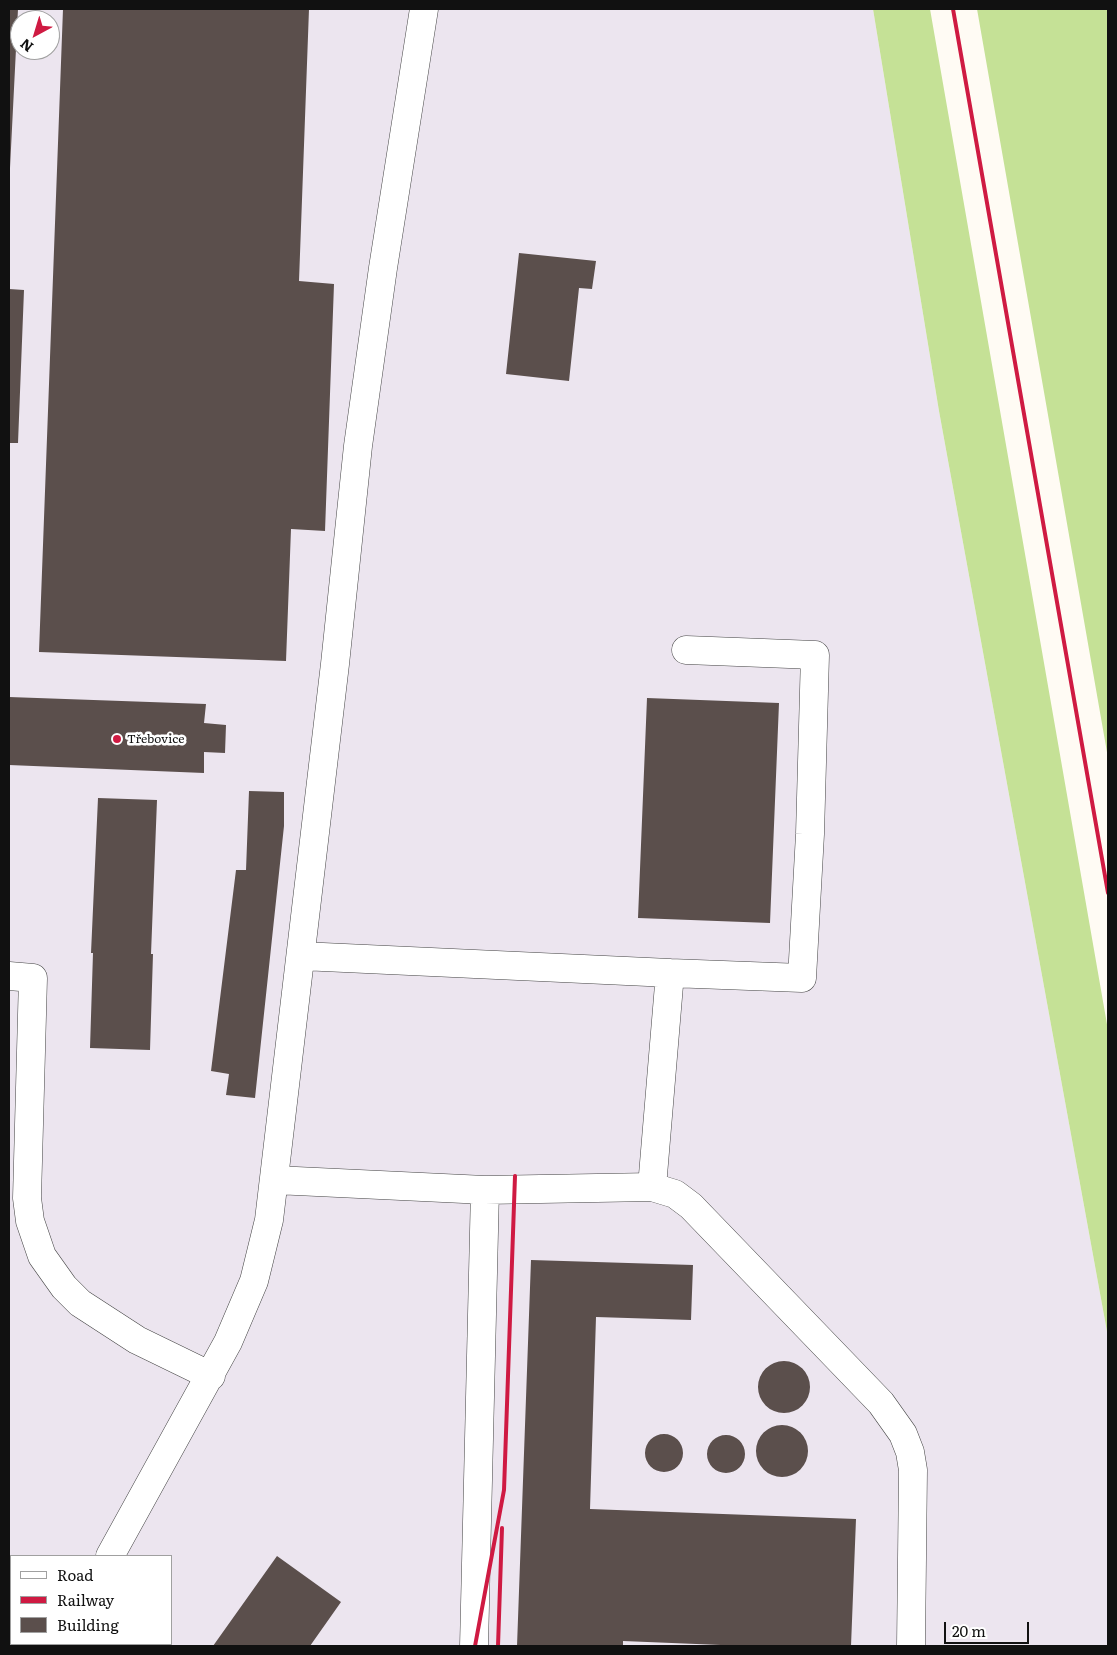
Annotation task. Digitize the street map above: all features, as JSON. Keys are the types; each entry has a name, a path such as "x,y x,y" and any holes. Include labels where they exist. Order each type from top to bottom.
{"lane":[{"path":"111,1555 211,1376 254,1281 269,1220 301,956 358,446 386,248 424,9"},
{"path":"301,956 802,978 809,853 815,655 686,650"},
{"path":"652,1187 670,973"},
{"path":"9,976 33,978 26,1198 30,1221 42,1256 64,1288 80,1303 137,1340 211,1376"},
{"path":"275,1180 484,1190 652,1187 675,1194 698,1212 881,1403 903,1434 913,1470 912,1646"},
{"path":"474,1646 484,1190"}],"shaded area":[{"path":"9,9 873,9 939,411 1108,1337 1108,1646 9,1646"}],"green space":[{"path":"873,9 930,9 1108,1030 1108,1337 939,411"},
{"path":"977,9 1108,9 1108,758"}],"building":[{"path":"9,9 18,9 10,10 10,60 15,60 9,168"},
{"path":"63,9 309,9 299,281 334,284 325,531 291,529 286,661 39,652"},
{"path":"519,253 596,261 592,289 579,288 569,381 506,374"},
{"path":"9,289 24,290 18,443 9,443"},
{"name":"Třebovice","path":"9,697 206,704 204,723 226,725 225,753 204,752 204,773 9,765"},
{"path":"647,698 779,703 770,923 638,918"},
{"path":"249,791 284,792 284,826 255,1098 226,1095 229,1074 211,1071 236,870 246,870"},
{"path":"98,798 157,800 151,954 153,954 150,1050 90,1048 93,953 91,953"},
{"path":"531,1260 693,1265 691,1320 596,1317 590,1509 856,1519 851,1646 745,1646 623,1641 623,1646 517,1646"},
{"path":"779,1361 789,1361 803,1368 810,1382 810,1392 803,1406 789,1413 779,1413 769,1409 762,1402 758,1392 758,1382 762,1372 769,1365"},
{"path":"777,1425 787,1425 801,1432 808,1446 808,1456 801,1470 787,1477 777,1477 767,1473 760,1466 756,1456 756,1446 760,1436 767,1429"},
{"path":"664,1434 671,1435 677,1440 682,1446 682,1460 677,1466 671,1471 664,1472 657,1471 651,1466 646,1460 645,1453 646,1446 651,1440 657,1435"},
{"path":"726,1435 733,1436 739,1441 744,1447 744,1461 739,1467 733,1472 726,1473 719,1472 713,1467 708,1461 707,1454 708,1447 713,1441 719,1436"},
{"path":"277,1556 341,1602 310,1646 213,1646"}],"railway":[{"path":"953,9 1108,893"},
{"path":"475,1646 504,1490 515,1176"},
{"path":"498,1646 502,1528"}],"place":[{"name":"Třebovice","path":"117,739"}]}
